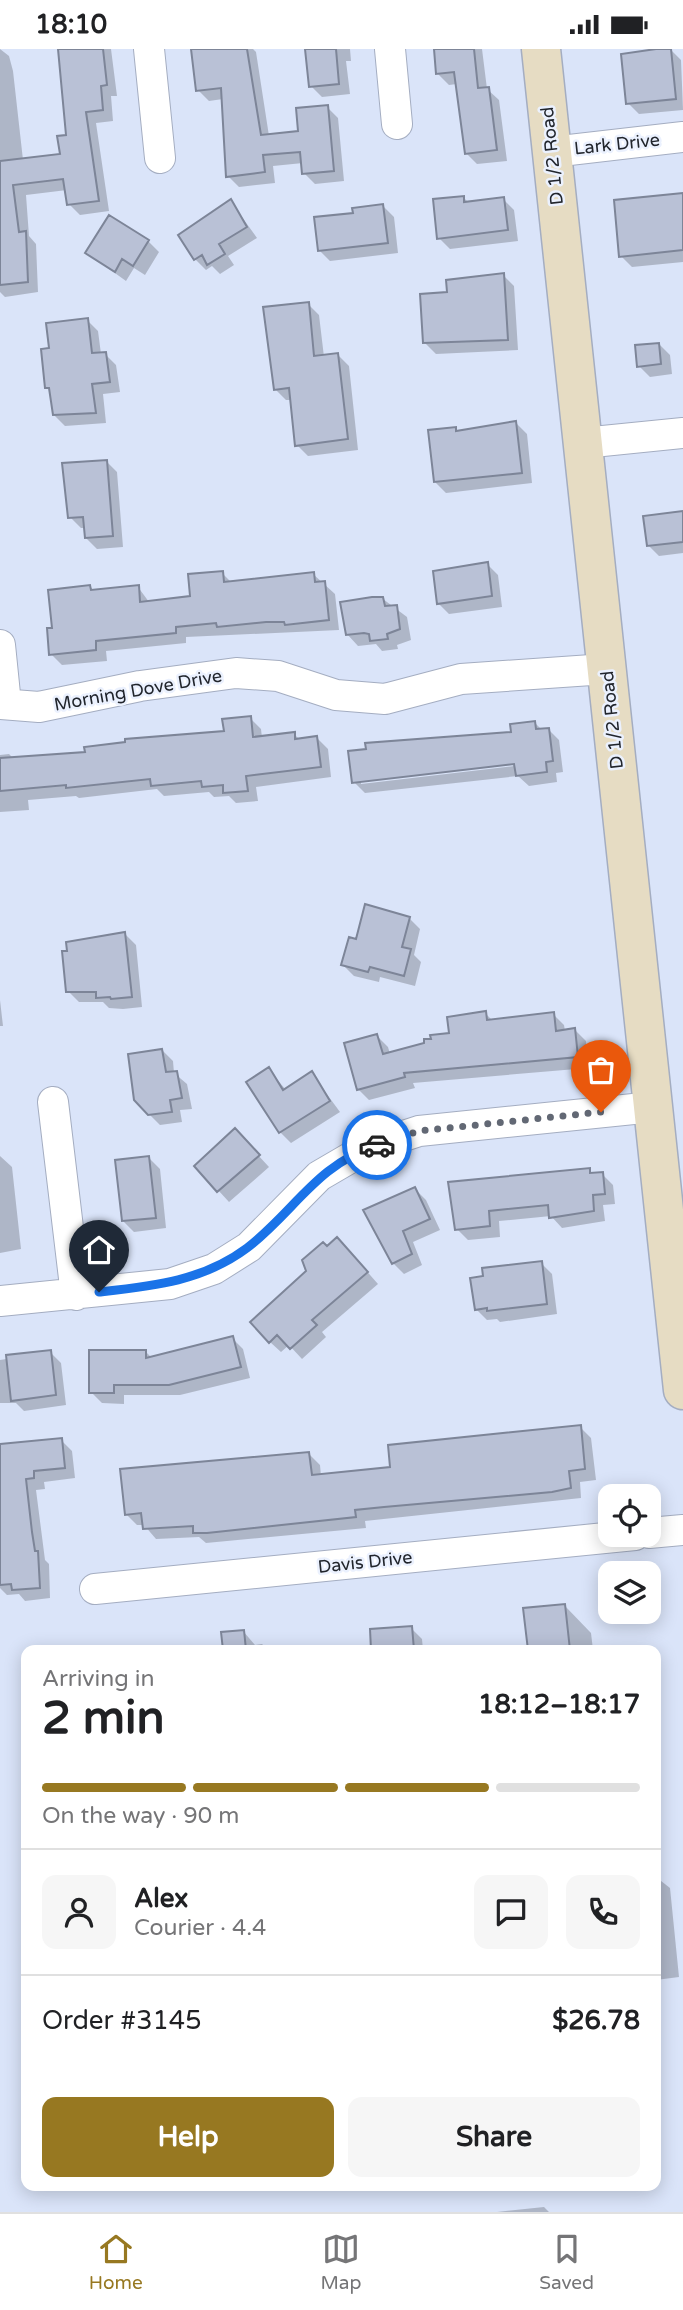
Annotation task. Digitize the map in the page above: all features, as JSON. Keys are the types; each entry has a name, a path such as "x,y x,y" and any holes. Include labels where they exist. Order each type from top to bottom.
{"main road":[{"name":"D 1/2 Road","path":"541,49 653,1107 676,1249 683,1390"}],"street":[{"path":"149,49 160,157"},
{"path":"390,49 397,124"},
{"name":"Lark Drive","path":"552,152 683,137"},
{"path":"583,443 683,433"},
{"path":"0,645 3,704"},
{"name":"Morning Dove Drive","path":"3,704 39,707 140,686 236,673 278,676 337,695 386,699 461,679 606,669"},
{"path":"53,1102 76,1295"},
{"path":"0,1301 170,1284 214,1269 249,1247 319,1176 368,1148 419,1131 653,1107"},
{"path":"661,1532 683,1530"},
{"name":"Davis Drive","path":"95,1589 598,1539"}],"building":[{"path":"58,49 103,49 107,85 101,86 103,110 86,112 99,201 67,205 63,179 13,185 19,232 26,231 28,282 0,285 0,161 60,154 57,136 66,135"},
{"path":"191,49 247,49 261,135 298,131 296,108 328,105 334,171 302,174 300,152 263,155 265,172 226,177 221,88 196,91"},
{"path":"305,49 336,49 339,84 309,87"},
{"path":"434,49 474,49 478,88 489,87 497,150 465,154 454,72 436,74"},
{"path":"671,49 676,99 626,104 621,54"},
{"path":"683,193 683,250 619,257 614,200"},
{"path":"464,196 464,202 504,197 508,230 437,239 433,199"},
{"path":"231,199 247,227 219,244 225,254 207,265 202,255 194,260 178,235"},
{"path":"383,204 388,243 318,251 314,217 353,213 352,208"},
{"path":"109,215 149,240 133,266 122,259 115,272 85,253"},
{"path":"504,273 508,340 423,343 420,294 447,292 446,280"},
{"path":"309,302 314,356 338,353 348,439 295,446 289,388 274,390 263,307"},
{"path":"88,318 92,353 106,352 110,382 92,384 96,413 53,415 49,388 45,388 41,349 49,348 46,323"},
{"path":"659,343 661,364 637,367 635,345"},
{"path":"516,421 522,473 434,482 428,430 456,427 456,431"},
{"path":"107,460 113,536 85,538 83,517 68,518 62,463"},
{"path":"683,511 683,542 647,546 643,516"},
{"path":"488,562 492,596 437,604 433,571"},
{"path":"223,571 224,582 314,572 315,582 325,581 329,620 285,625 284,622 266,622 217,627 216,623 176,627 176,633 96,641 96,650 49,655 47,628 52,628 48,590 90,585 91,590 139,585 140,602 190,596 188,574"},
{"path":"383,597 385,606 397,605 400,629 387,634 388,639 370,641 369,634 346,635 340,602"},
{"path":"251,716 253,737 295,732 295,739 317,736 321,767 246,776 248,791 223,793 223,785 202,787 201,781 151,786 150,779 66,788 66,785 0,791 0,758 85,752 84,747 125,742 125,739 224,731 222,719"},
{"path":"535,721 536,729 549,728 553,761 546,762 547,772 516,776 514,764 352,783 348,751 366,749 365,743 511,732 510,724"},
{"path":"365,904 410,917 402,947 411,949 404,976 370,967 368,972 341,965 349,937 356,939"},
{"path":"125,932 132,997 96,998 96,992 66,992 62,951 67,951 66,942"},
{"path":"486,1011 487,1020 554,1012 556,1031 575,1028 578,1057 404,1073 405,1077 357,1090 344,1043 377,1034 383,1054 424,1043 424,1039 431,1039 430,1035 449,1033 447,1017"},
{"path":"162,1049 166,1072 177,1071 182,1098 170,1100 172,1112 148,1115 134,1100 128,1054"},
{"path":"269,1067 283,1090 312,1071 330,1101 279,1133 246,1082"},
{"path":"235,1128 260,1155 217,1192 194,1166"},
{"path":"149,1156 156,1218 122,1221 115,1160"},
{"path":"590,1168 590,1173 603,1172 605,1194 593,1195 594,1211 549,1218 548,1205 489,1211 490,1226 455,1230 448,1182"},
{"path":"415,1187 430,1219 403,1231 412,1254 392,1264 363,1210"},
{"path":"337,1237 368,1272 312,1320 317,1325 290,1349 277,1335 269,1343 250,1322 306,1271 302,1260 323,1242 327,1246"},
{"path":"542,1261 547,1304 475,1310 470,1278 483,1276 482,1268"},
{"path":"233,1336 241,1367 169,1385 114,1385 114,1393 89,1393 89,1350 146,1350 146,1358"},
{"path":"51,1350 56,1395 11,1401 6,1355"},
{"path":"581,1425 585,1469 569,1471 571,1488 552,1492 355,1510 356,1517 207,1533 193,1533 193,1526 143,1529 141,1513 125,1515 120,1469 309,1452 312,1475 390,1467 388,1445"},
{"path":"62,1438 65,1468 34,1471 34,1478 26,1479 35,1551 38,1551 40,1588 12,1590 11,1584 0,1585 0,1444"},
{"path":"565,1604 569,1645 527,1645 523,1608"},
{"path":"412,1626 414,1645 371,1645 370,1629"},
{"path":"244,1630 246,1645 222,1645 221,1632"}],"way so far":[{"path":"377,1145 419,1131 601,1112"}],"route":[{"path":"99,1292 170,1284 214,1269 249,1247 319,1176 377,1145"}]}
